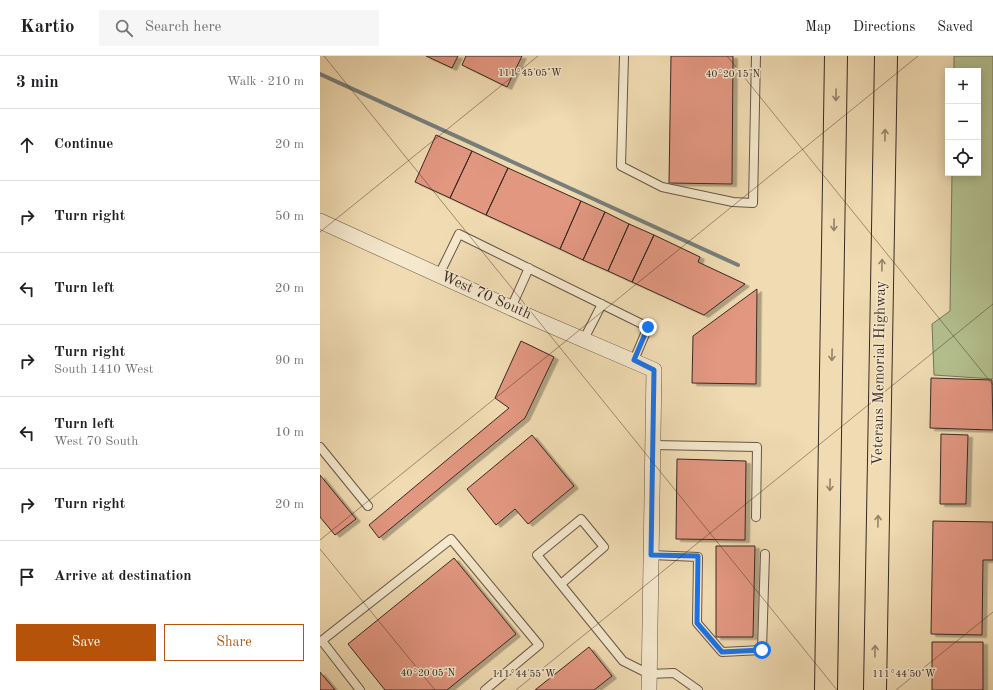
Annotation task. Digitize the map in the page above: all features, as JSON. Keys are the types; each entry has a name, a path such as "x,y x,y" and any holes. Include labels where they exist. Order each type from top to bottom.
{"highway":[{"path":"826,690 836,56"},
{"name":"Veterans Memorial Highway","path":"875,690 886,56"}],"street":[{"name":"West 70 South","path":"320,221 511,308 634,360 654,370 653,445"},
{"path":"649,690 653,445"}],"lane":[{"path":"624,56 621,166 662,187 733,202 753,203 756,56"},
{"path":"439,275 459,234 648,327 634,360"},
{"path":"511,308 529,268"},
{"path":"584,339 602,304"},
{"path":"653,445 757,447 756,517"},
{"path":"320,447 368,506"},
{"path":"561,584 604,548 581,519 537,555 623,661 649,674 674,673 698,690"},
{"path":"360,690 321,642 451,539 539,645 485,690"},
{"path":"651,555 698,556 697,623 722,652 762,650 765,554"}],"green space":[{"path":"954,56 993,56 993,379 934,375 932,324 950,311 952,176 981,176 981,68 954,68"}],"building":[{"path":"426,56 458,56 452,68"},
{"path":"466,56 522,56 507,87 462,65"},
{"path":"671,56 733,56 732,184 669,183"},
{"path":"436,135 472,151 450,198 415,182"},
{"path":"472,151 508,168 486,215 450,198"},
{"path":"508,168 581,201 560,249 486,215"},
{"path":"581,201 605,212 583,260 560,249"},
{"path":"605,212 629,224 608,271 583,260"},
{"path":"629,224 654,235 632,282 608,271"},
{"path":"654,235 700,257 698,262 745,284 704,315 632,282"},
{"path":"757,289 756,384 692,383 693,336"},
{"path":"521,341 554,357 525,418 379,538 369,525 509,408 495,398"},
{"path":"931,378 992,380 993,430 930,428"},
{"path":"941,434 968,435 966,504 940,504"},
{"path":"532,435 574,486 528,524 515,509 496,525 467,489"},
{"path":"677,459 746,461 745,540 676,539"},
{"path":"320,475 356,519 335,535 320,517"},
{"path":"933,521 993,522 993,560 983,560 982,635 931,634"},
{"path":"716,546 755,546 753,637 716,637"},
{"path":"454,558 516,634 447,690 385,690 348,644"},
{"path":"932,642 983,642 983,690 932,690"},
{"path":"589,647 612,676 594,690 535,690"},
{"path":"320,672 335,690 320,690"}],"waterway":[{"path":"320,74 738,265"}],"route":[{"path":"648,327 634,360 654,370 651,555 698,556 697,623 722,652 762,650"}]}
